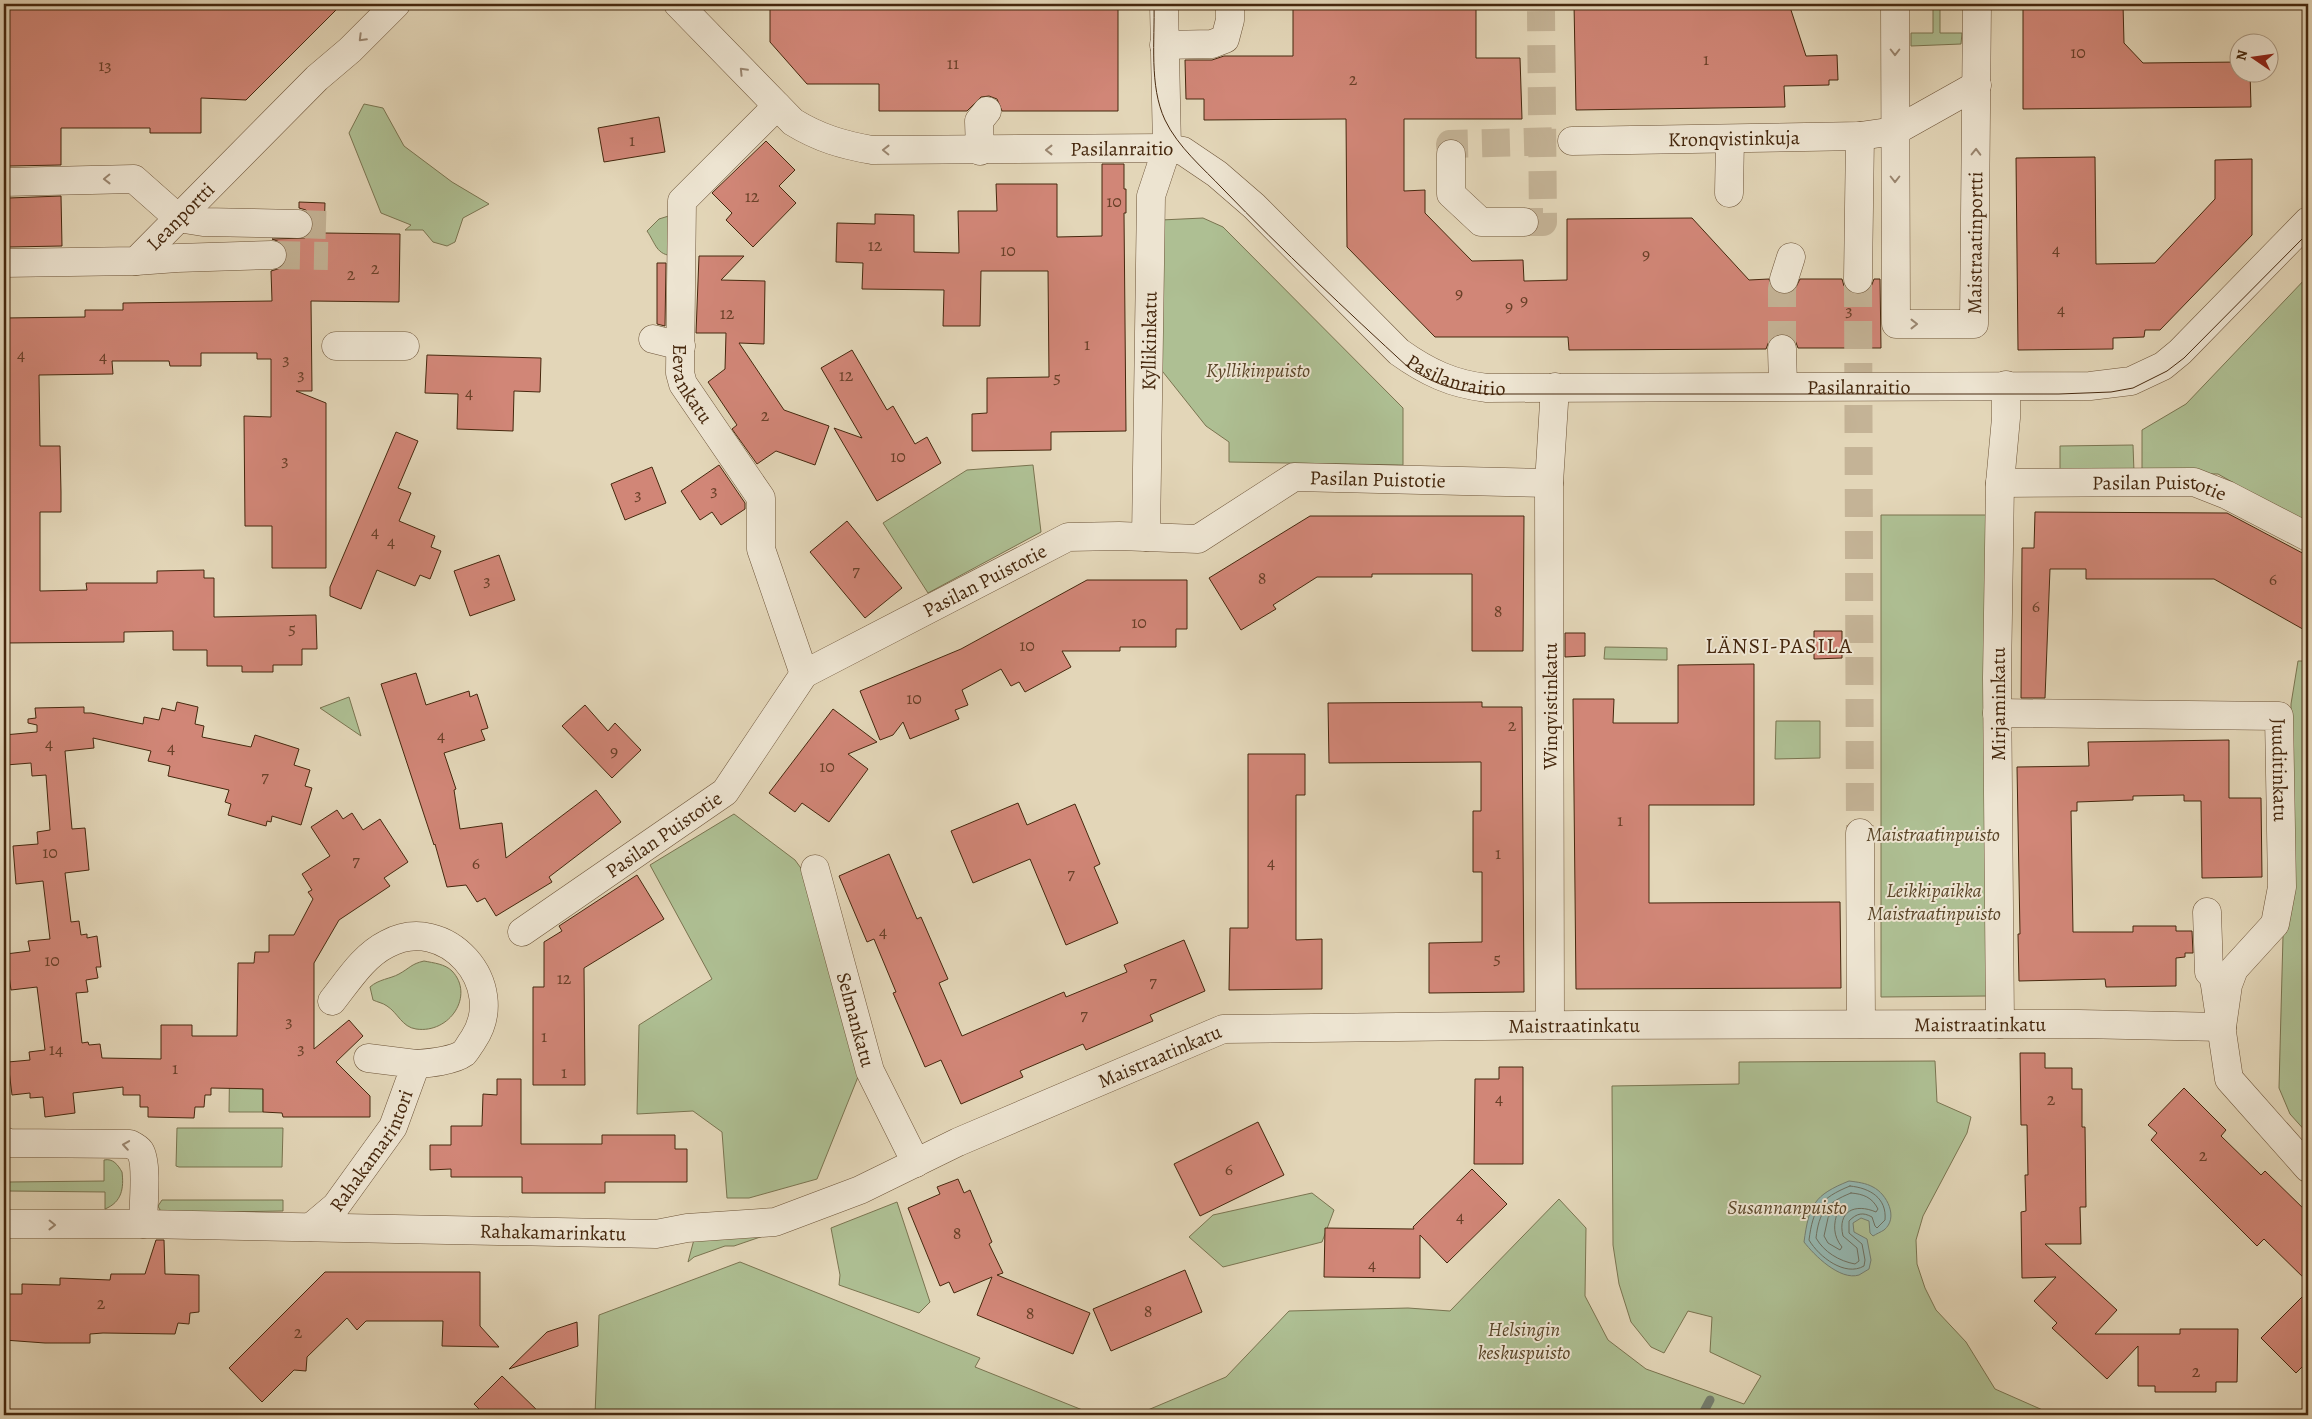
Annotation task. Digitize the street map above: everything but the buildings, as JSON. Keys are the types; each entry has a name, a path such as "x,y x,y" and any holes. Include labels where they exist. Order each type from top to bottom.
{"street":[{"name":"Leanportti","path":"4,263 136,261 318,78 350,50 396,4"},
{"name":"Pasilanraitio","path":"678,4 777,106 799,126 836,143 872,150 980,151 1167,148 1183,151 1218,174 1254,206 1400,352 1423,369 1464,385 1486,388 2113,384 2148,375 2180,352 2308,221"},
{"path":"1164,4 1167,148"},
{"path":"1164,45 1212,44 1225,38 1230,20 1230,4"},
{"name":"Maistraatinportti","path":"1895,4 1896,324 1974,324 1977,4"},
{"path":"1895,131 1977,85"},
{"name":"Eevankatu","path":"777,106 682,201 680,373 683,384 761,498 761,549 804,674"},
{"path":"979,115 980,151"},
{"name":"Kronqvistinkuja","path":"1572,141 1860,136 1895,131"},
{"path":"1858,279 1860,136"},
{"path":"1729,193 1730,138"},
{"name":"Kyllikinkatu","path":"1146,537 1151,196 1167,148"},
{"path":"1451,154 1451,194 1481,222 1524,222"},
{"path":"4,182 134,179 178,218 203,222 298,224"},
{"path":"136,261 272,255"},
{"path":"654,339 681,346"},
{"path":"336,346 405,346"},
{"path":"1782,349 1783,386"},
{"name":"Mirjaminkatu","path":"2000,1024 1997,713 2000,483 2006,418 2006,385"},
{"name":"Winqvistinkatu","path":"1550,1025 1549,484 1555,387"},
{"name":"Pasilan Puistotie","path":"522,932 725,792 804,674 1068,537 1198,539 1294,477 1549,484"},
{"name":"Pasilan Puistotie","path":"2000,483 2194,482 2250,506 2308,537"},
{"name":"Juuditinkatu","path":"1997,713 2279,716 2282,887 2278,911 2275,924 2234,968 2228,985 2222,1026"},
{"path":"1860,833 1861,1024"},
{"name":"Selmankatu","path":"815,869 870,1071 916,1163"},
{"path":"2207,912 2209,972 2213,976 2229,1079 2308,1168"},
{"name":"Rahakamarintori","path":"332,1001 365,960 387,943 414,936 440,940 463,955 479,977 485,1004 479,1030 464,1053 441,1062 416,1064 368,1058"},
{"name":"Maistraatinkatu","path":"793,1214 860,1190 958,1142 1223,1029 1861,1024 2222,1026"},
{"name":"Rahakamarintori","path":"311,1227 336,1206 393,1127 416,1064"},
{"path":"4,1141 8,1143 130,1144 140,1150 143,1158 143,1224"},
{"name":"Rahakamarinkatu","path":"4,1224 143,1224 656,1234 687,1228 775,1222 793,1214"}],"green space":[{"path":"1933,4 1940,4 1940,33 1962,33 1961,44 1911,46 1911,33 1933,33"},
{"path":"364,104 383,108 404,146 452,182 489,204 463,218 455,242 447,246 433,242 423,230 405,230 411,225 381,213 349,133"},
{"path":"675,214 674,256 660,251 647,231 659,219"},
{"name":"Kyllikinpuisto","path":"1203,218 1223,227 1403,408 1403,465 1229,462 1229,442 1206,426 1159,367 1161,220"},
{"path":"2308,276 2308,525 2218,474 2142,473 2142,430 2186,404"},
{"path":"2133,445 2134,472 2060,473 2060,446"},
{"path":"1033,465 1041,532 928,593 883,523 967,470"},
{"name":"Leikkipaikka Maistraatinpuisto","path":"1881,515 1986,515 1987,996 1881,997"},
{"path":"1605,647 1667,648 1667,660 1604,659"},
{"path":"2298,661 2308,661 2308,1134 2290,1114 2279,1088 2283,936 2289,891 2291,704"},
{"path":"349,697 361,736 320,708"},
{"path":"1776,721 1820,721 1820,758 1775,759"},
{"path":"734,814 795,860 803,871 860,1072 817,1179 749,1198 727,1198 722,1132 693,1111 637,1114 639,1025 712,979 650,865"},
{"path":"424,961 443,965 452,971 461,991 460,1001 448,1019 439,1025 428,1029 416,1029 407,1026 387,1006 373,1000 370,987 377,982 399,974 416,963"},
{"path":"230,1042 263,1042 263,1112 229,1112"},
{"path":"1935,1061 1937,1102 1971,1117 1967,1133 1923,1216 1916,1240 1917,1264 1925,1288 1936,1310 1966,1342 1995,1389 2054,1415 1136,1415 1226,1377 1289,1311 1408,1308 1450,1311 1559,1199 1586,1228 1585,1296 1608,1340 1646,1369 1744,1404 1761,1376 1710,1352 1712,1317 1688,1311 1664,1353 1651,1347 1631,1322 1619,1284 1613,1245 1612,1086 1739,1084 1739,1062"},
{"path":"177,1128 283,1128 282,1167 176,1166"},
{"path":"4,1158 7,1161 8,1182 104,1181 104,1160 110,1160 122,1172 123,1184 121,1194 115,1203 105,1209 105,1192 9,1191 8,1209 4,1209"},
{"path":"1312,1193 1334,1210 1322,1242 1223,1267 1189,1237 1213,1215"},
{"path":"162,1200 283,1200 283,1211 164,1213 158,1206"},
{"path":"897,1202 930,1302 919,1313 839,1285 840,1275 831,1228"},
{"path":"696,1232 772,1233 734,1246 725,1246 694,1257 688,1262"},
{"path":"740,1262 980,1358 975,1367 1095,1415 595,1415 599,1315"}],"water":[{"path":"1849,1181 1861,1183 1878,1190 1887,1201 1891,1213 1888,1225 1884,1230 1873,1236 1870,1233 1869,1221 1861,1218 1853,1223 1854,1232 1867,1239 1871,1260 1869,1269 1859,1275 1852,1276 1836,1271 1828,1266 1804,1242 1808,1219 1815,1203 1828,1191"}],"waterway":[{"path":"1702,1415 1710,1400"}],"tunnel":[{"path":"1524,222 1543,222 1541,11"},
{"path":"1451,154 1450,144 1561,141"},
{"path":"298,224 329,225"},
{"path":"272,255 328,256"},
{"path":"1782,349 1782,289 1784,279"},
{"path":"1858,279 1860,833"}],"tram line":[{"path":"1154,4 1154,63 1157,93 1165,120 1184,148 1269,235 1409,368 1439,383 1468,391 1491,394 2059,394 2111,392 2133,388 2167,371 2184,358 2308,233"}],"district":[{"name":"LÄNSI-PASILA","path":"1779,646"}],"park label":[{"name":"Maistraatinpuisto","path":"1933,834"},
{"name":"Susannanpuisto","path":"1787,1207"},
{"name":"Helsingin keskuspuisto","path":"1524,1340"}]}
